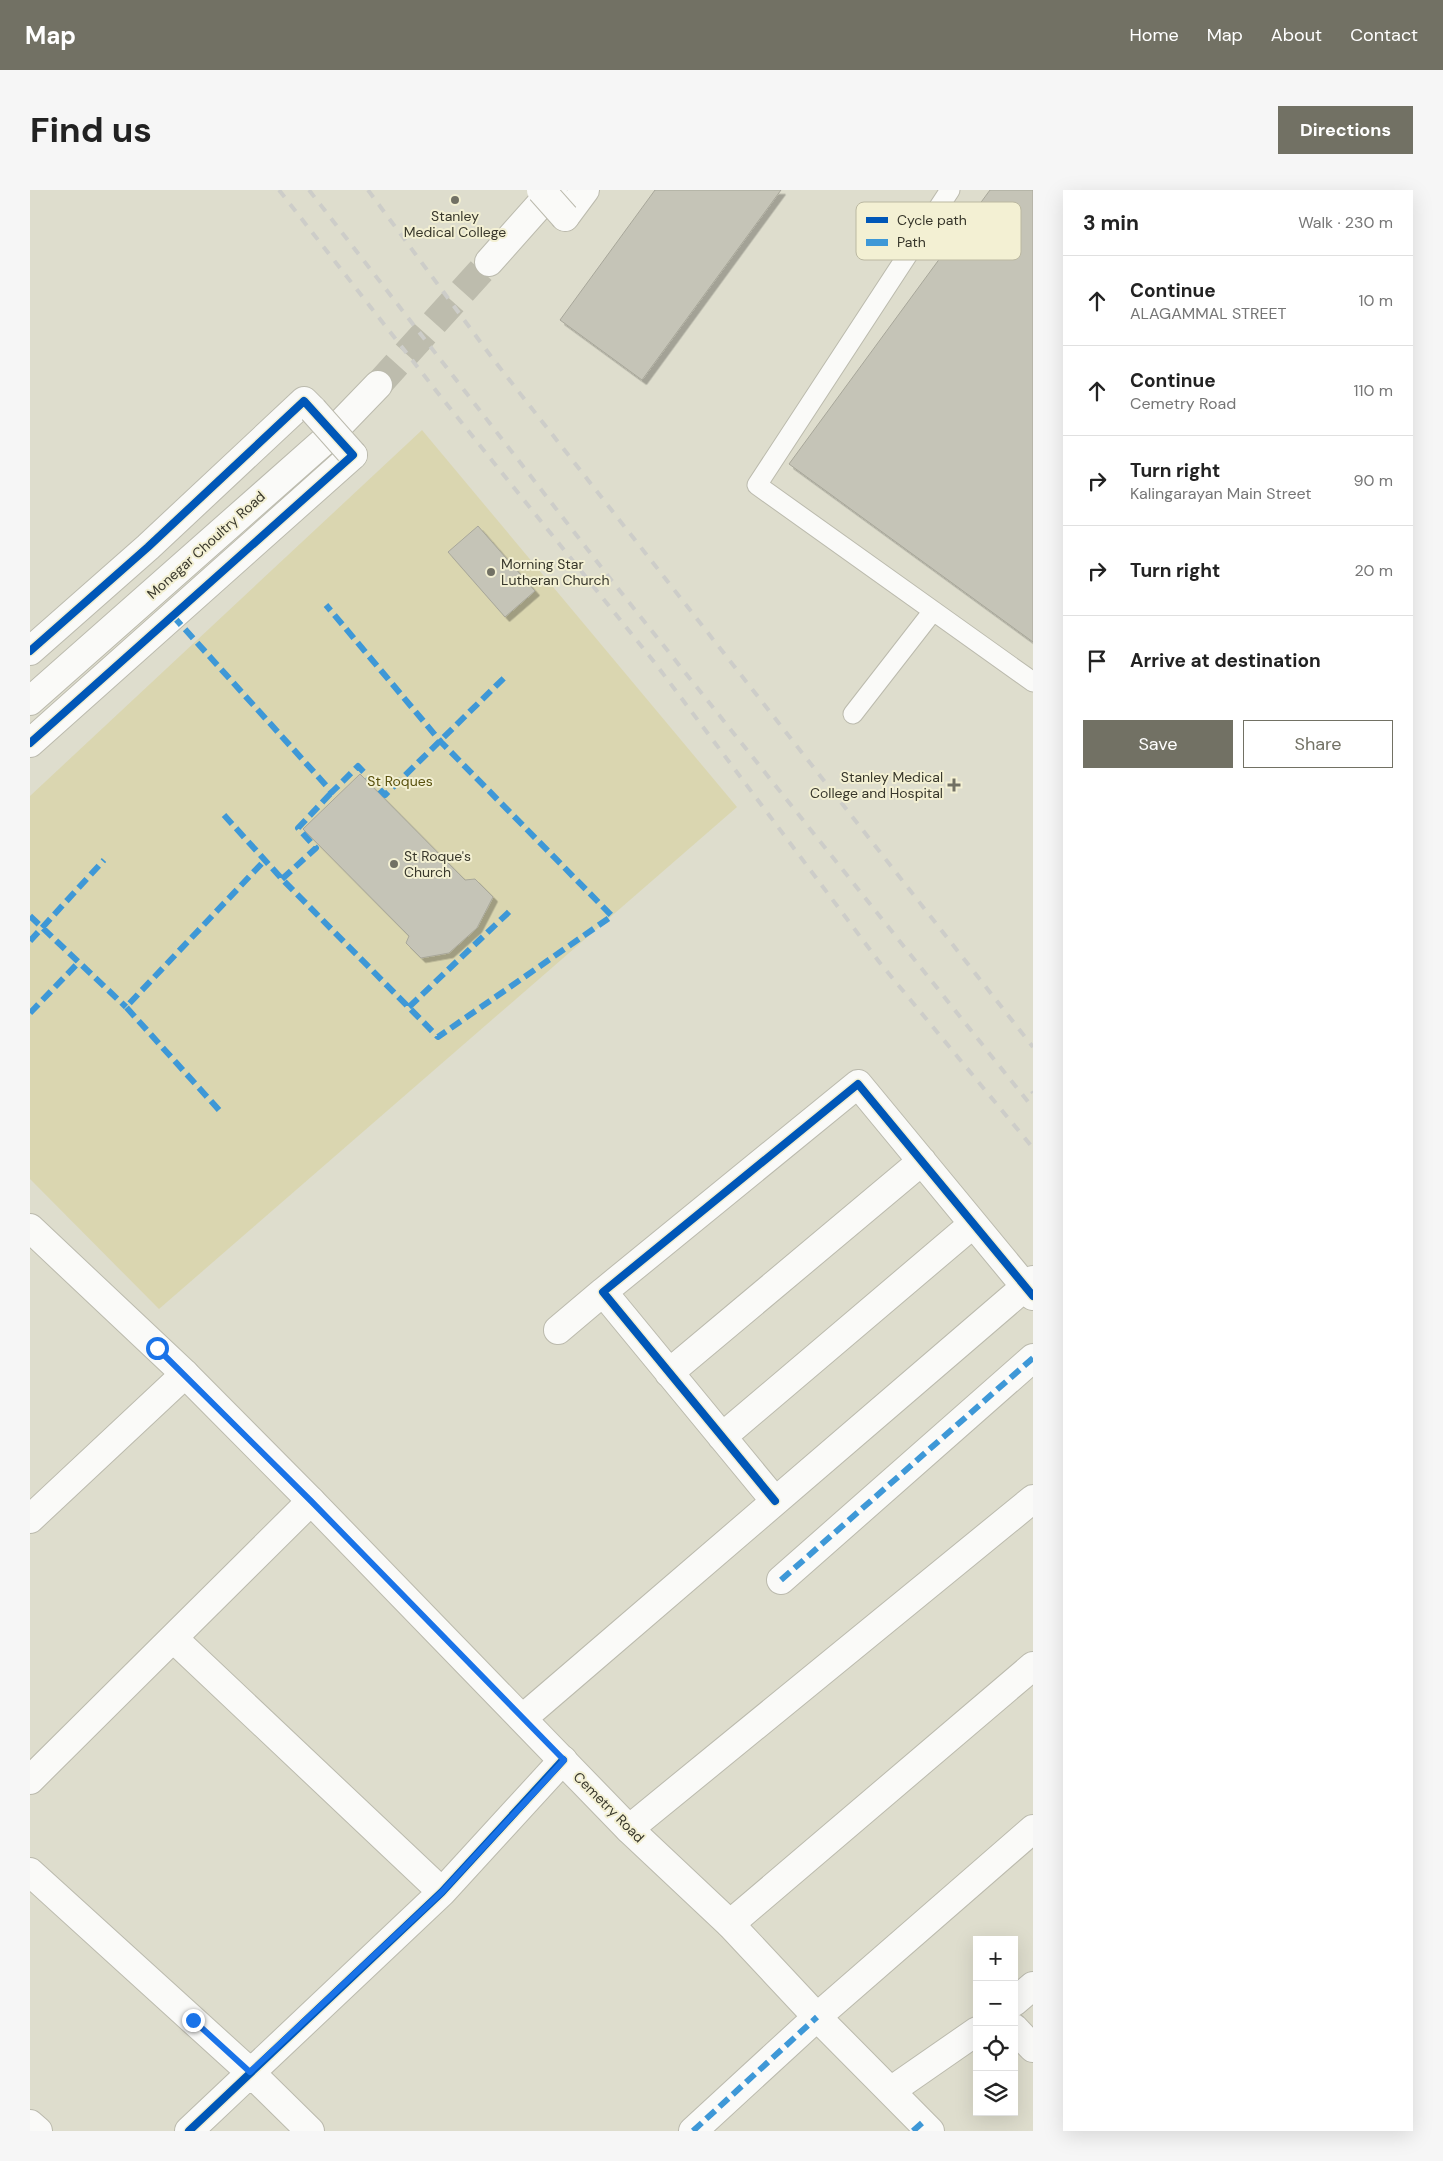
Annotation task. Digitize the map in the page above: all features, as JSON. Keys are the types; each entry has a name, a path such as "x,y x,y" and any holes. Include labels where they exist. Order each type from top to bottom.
{"street":[{"path":"541,190 565,217 585,190"},
{"path":"489,262 554,190"},
{"name":"Monegar Choultry Road","path":"30,701 322,443 378,384"},
{"path":"30,650 148,547 304,401 353,455 30,743"},
{"path":"523,1718 775,1501 1030,1287 973,1224 858,1084 558,1330"},
{"path":"669,1373 922,1161"},
{"path":"722,1437 973,1224"},
{"name":"Cemetry Road","path":"30,1228 185,1374 311,1501 629,1828 730,1924 817,2017 892,2090 922,2128"},
{"path":"603,1292 775,1501"},
{"path":"781,1580 1033,1358"},
{"path":"30,1519 185,1374"},
{"path":"629,1828 1033,1499"},
{"path":"30,1780 311,1501"},
{"path":"173,1638 442,1892"},
{"path":"730,1924 1033,1666"},
{"path":"189,2131 442,1892 564,1760"},
{"path":"693,2131 817,2017 1033,1830"},
{"path":"32,1879 250,2072 310,2131"},
{"path":"1018,1999 1033,1986"},
{"path":"1018,2032 1033,2048"},
{"path":"892,2090 973,2034"},
{"path":"30,2124 38,2131"}],"lane":[{"path":"942,202 950,190"},
{"path":"904,260 758,485 932,612 1033,682"},
{"path":"853,714 932,612"}],"green space":[{"name":"St Roques","path":"422,430 737,807 159,1309 30,1179 30,796"}],"building":[{"path":"655,190 781,190 642,380 560,320"},
{"path":"990,190 1033,190 1033,642 789,464 939,260 1021,260 1021,202 981,202"},
{"name":"Morning Star Lutheran Church","path":"478,526 535,591 505,617 448,552"},
{"name":"St Roque's Church","path":"360,774 465,880 475,879 493,897 477,928 449,953 421,958 406,943 409,936 303,829"}],"tunnel":[{"path":"378,385 489,262"}],"railway":[{"path":"279,190 441,397 655,663 880,963 1033,1148"},
{"path":"309,190 612,581 1033,1108"},
{"path":"368,190 493,359 1033,1047"}],"marked path":[{"path":"224,815 282,879 438,1037 612,916 441,742 326,605"},
{"path":"173,616 332,792 358,766 385,795 506,676"},
{"path":"282,879 316,848 298,828 332,792"},
{"path":"30,941 104,860"},
{"path":"219,1110 126,1007 265,860"},
{"path":"409,1007 510,911"},
{"path":"30,916 126,1007"},
{"path":"30,1013 79,962"},
{"path":"781,1580 1033,1358"},
{"path":"693,2131 817,2017"},
{"path":"913,2131 922,2123"}],"cycle path":[{"path":"30,651 148,547 304,401 353,455 30,743"},
{"path":"775,1501 603,1292 858,1084 1033,1296"},
{"path":"189,2131 442,1892 563,1760"}],"place":[{"name":"Stanley Medical College","path":"455,200"},
{"name":"Morning Star Lutheran Church","path":"491,572"},
{"name":"Stanley Medical College and Hospital","path":"954,785"},
{"name":"St Roque's Church","path":"394,864"}],"route":[{"path":"157,1348 311,1501 564,1760 442,1892 250,2072 193,2020"}]}
